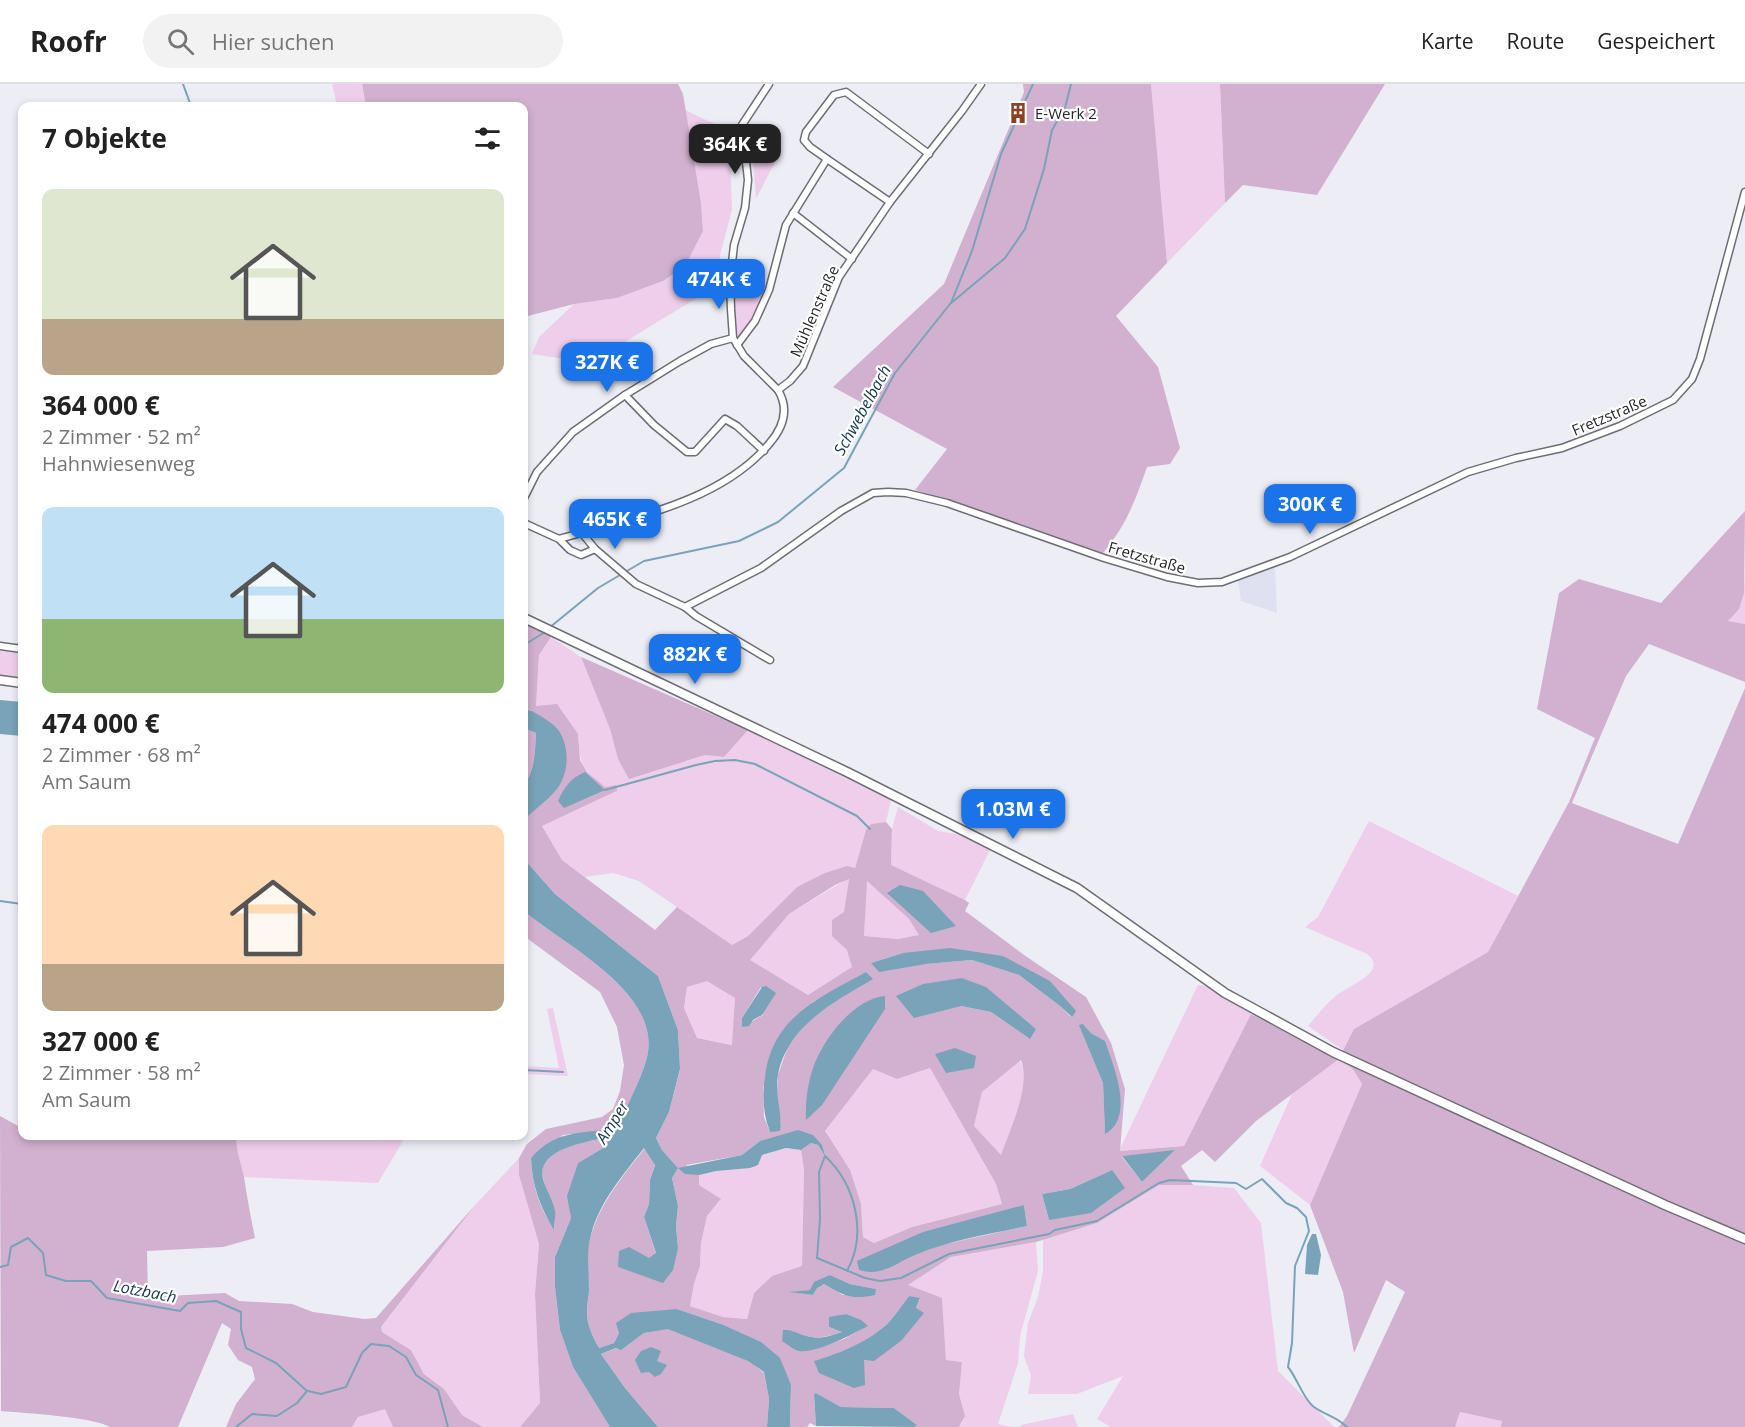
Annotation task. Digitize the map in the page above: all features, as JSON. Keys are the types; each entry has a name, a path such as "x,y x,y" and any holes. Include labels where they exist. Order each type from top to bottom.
{"main road":[{"path":"528,620 847,771 1077,888 1225,993 1333,1052 1665,1205 1745,1239"},
{"path":"0,680 18,682"}],"street":[{"path":"560,539 701,494 743,471 764,451 780,430 783,422 783,399 778,390 744,356 733,338 730,281 734,245 745,208 748,180 742,125 769,84"},
{"name":"Mühlenstraße","path":"778,390 790,381 803,366 838,277 890,202 981,84"},
{"path":"890,202 810,147 804,140 806,132 834,95 846,92 929,153"},
{"path":"738,345 755,321 769,290 786,225 827,159"},
{"name":"Fretzstraße","path":"685,607 761,568 841,511 873,493 906,493 947,503 1104,558 1167,577 1198,583 1222,582 1290,557 1468,472 1562,448 1620,426 1673,400 1692,380 1700,359 1745,192"},
{"name":"Mühlenstraße","path":"792,213 852,259"},
{"path":"528,490 537,472 573,432 625,395 711,344 733,338"},
{"path":"625,395 687,452 695,452 725,419 737,426 764,451"},
{"path":"528,525 560,539 570,550 581,555 595,549"},
{"path":"582,532 595,549 636,584 685,607 712,626 770,660"},
{"path":"0,646 18,648"}],"shaded area":[{"path":"332,84 362,84 365,102 336,102"},
{"path":"362,84 678,84 683,94 701,203 703,231 685,266 663,281 617,298 574,304 528,316 528,102 365,102"},
{"path":"1023,84 1151,84 1167,263 1116,316 1158,367 1180,448 1170,464 1147,467 1129,512 1103,553 915,490 947,449 833,387 944,284 1024,92"},
{"path":"1151,84 1220,84 1225,203 1167,263"},
{"path":"1220,84 1385,84 1317,195 1243,185 1225,203"},
{"path":"685,110 729,128 732,210 720,255 720,284 590,363 532,354 539,337 574,304 617,298 663,281 703,231 701,203"},
{"path":"751,135 773,139 775,162 756,199"},
{"path":"733,283 745,283 768,290 754,321 738,343 735,338"},
{"path":"1745,511 1744,593 1739,609 1728,621 1745,624 1745,682 1649,644 1626,676 1572,803 1678,844 1745,688 1745,1427 1501,1427 1502,1421 1460,1412 1455,1427 1339,1427 1347,1416 1405,1292 1386,1280 1354,1353 1343,1292 1310,1205 1362,1084 1353,1069 1339,1059 1256,1121 1215,1162 1202,1150 1181,1166 1193,1185 1159,1185 1097,1223 1036,1242 951,1257 908,1285 942,1298 946,1360 962,1362 959,1394 965,1416 959,1427 914,1427 917,1425 894,1408 841,1407 816,1393 814,1394 816,1426 810,1423 807,1427 790,1427 791,1385 721,1324 677,1309 619,1333 614,1343 599,1348 587,1319 589,1246 593,1230 606,1201 645,1148 655,1164 650,1180 649,1204 644,1217 656,1254 649,1259 618,1267 643,1275 678,1248 676,1226 678,1206 672,1178 678,1168 662,1150 656,1138 669,1112 680,1070 678,1030 658,976 555,894 528,864 528,815 557,789 531,710 528,709 528,625 551,637 539,655 536,706 557,704 578,734 580,760 587,772 605,787 616,785 617,791 542,826 562,860 655,930 677,907 732,945 748,936 797,887 825,873 847,866 855,868 866,830 871,824 886,822 892,829 891,865 965,900 969,903 965,911 1086,997 1111,1043 1125,1089 1120,1151 1184,1146 1251,1014 1339,1058 1354,1029 1488,952 1569,802 1595,738 1537,709 1559,593 1579,579 1661,603","holes":["849,879 844,912 832,920 832,936 847,950 852,967 808,995 750,960 789,914 835,885","867,881 909,919 919,935 898,939 864,936","903,953 1003,956 1075,1011 1071,1017 1019,975 972,960 926,964 871,963","867,972 834,1002 806,1023 788,1046 778,1075 776,1100 781,1123 770,1132 764,1117 763,1087 813,1002","707,981 735,998 732,1045 697,1038 684,1008 687,987","761,987 763,1015 742,1027 742,1018","986,988 1030,1039 991,1012 961,1006","1080,1025 1084,1025 1092,1034 1119,1117 1105,1133 1103,1083","1021,1060 1023,1071 1021,1095 1001,1155 974,1126 982,1092","930,1068 996,1184 1002,1204 912,1227 874,1243 863,1237 861,1204 850,1170 825,1131 873,1069 897,1079","813,1135 824,1154 818,1145 811,1143 801,1150 804,1170 802,1266 772,1276 754,1293 747,1319 723,1317 690,1306 700,1266 701,1243 707,1216 721,1199 699,1185 699,1175 686,1165 742,1155 760,1141","1174,1151 1142,1182 1122,1156","1112,1170 1049,1220 1042,1194 1070,1189","1024,1205 1027,1226 941,1245 914,1255","830,1275 850,1284 876,1289 843,1295 824,1284 817,1287 813,1295 793,1292 811,1290","909,1296 920,1299 901,1341 874,1360 815,1361 845,1350 873,1335 889,1322","846,1314 867,1326 844,1339 815,1349 783,1331 817,1337 843,1332 829,1327 829,1318"]},
{"path":"1275,568 1277,613 1241,601 1238,579"},
{"path":"1745,571 1745,624 1727,621 1737,609 1742,598"},
{"path":"551,637 581,657 610,729 618,759 687,761 705,755 724,757 748,730 891,800 886,822 871,824 866,830 855,868 797,887 748,936 732,945 639,881 613,873 585,877 562,860 542,826 616,792 616,785 605,788 591,775 581,759 578,734 536,706 539,655"},
{"path":"0,650 18,652 18,678 0,675"},
{"path":"581,657 748,730 724,757 705,755 629,779 618,759 610,729"},
{"path":"528,730 536,733 532,767 528,779"},
{"path":"898,807 938,831 961,835 990,850 965,900 891,865 892,829"},
{"path":"1369,821 1518,896 1488,952 1354,1029 1343,1050 1308,1026 1337,995 1370,973 1374,965 1373,961 1367,954 1305,927 1318,917"},
{"path":"849,878 846,934 853,967 808,995 749,960 789,914"},
{"path":"866,880 909,919 920,935 898,939 864,936"},
{"path":"528,914 586,956 627,993 641,1014 648,1037 643,1070 617,1129 563,1135 531,1158 537,1195 554,1229 553,1208 543,1178 543,1168 547,1160 554,1153 574,1145 603,1138 609,1140 608,1145 578,1163 568,1196 571,1218 555,1257 555,1287 560,1330 573,1367 610,1427 520,1427 540,1403 535,1294 539,1244 519,1175 519,1158 527,1144 546,1129 602,1117 613,1109 620,1091 624,1065 617,1027 600,992 528,939"},
{"path":"707,980 735,998 733,1045 697,1038 684,1008 687,987"},
{"path":"1198,985 1206,986 1251,1014 1184,1146 1119,1151"},
{"path":"553,1008 568,1076 528,1074 528,1066 559,1068 547,1009"},
{"path":"1339,1059 1353,1069 1362,1084 1310,1205 1260,1166 1292,1094"},
{"path":"1020,1060 1023,1071 1022,1095 1001,1156 974,1126 982,1092"},
{"path":"930,1068 996,1184 1002,1204 912,1227 874,1243 863,1237 861,1204 825,1131 873,1069 897,1079"},
{"path":"0,1116 18,1126 18,1140 236,1140 255,1238 223,1247 147,1251 148,1297 225,1293 239,1301 292,1304 313,1312 364,1319 376,1318 476,1204 381,1327 382,1332 411,1350 424,1374 444,1389 462,1415 483,1427 393,1427 385,1409 358,1417 352,1427 226,1427 236,1404 255,1379 252,1367 238,1360 228,1345 231,1329 222,1323 178,1427 110,1427 74,1418 1,1411"},
{"path":"236,1140 404,1140 378,1183 244,1177 236,1149"},
{"path":"786,1148 801,1150 804,1170 802,1267 772,1276 754,1293 747,1319 723,1317 690,1306 700,1266 701,1243 707,1216 721,1200 699,1185 699,1175"},
{"path":"519,1158 519,1175 539,1244 535,1294 540,1403 520,1427 483,1427 462,1415 444,1389 424,1374 411,1350 382,1332 381,1327 476,1204"},
{"path":"1159,1185 1234,1188 1261,1223 1278,1371 1334,1427 1111,1427 1097,1419 1123,1376 1077,1394 1028,1394 1031,1376 1024,1356 1028,1323 1038,1297 1043,1271 1043,1239 1097,1223"},
{"path":"1036,1242 1038,1271 1020,1336 1018,1363 998,1424 1012,1427 960,1427 965,1416 959,1394 962,1362 946,1360 942,1299 907,1285 951,1257"},
{"path":"668,1328 749,1361 764,1373 769,1399 767,1427 658,1427 625,1388 601,1354 617,1348 622,1349 644,1333"},
{"path":"385,1408 393,1427 352,1427 358,1417"},
{"path":"1460,1412 1503,1421 1501,1427 1455,1427"},
{"path":"1073,1414 1078,1427 1021,1427 1021,1425"}],"water":[{"path":"0,700 18,702 18,736 0,734"},
{"path":"528,710 543,717 559,731 565,745 567,760 564,776 557,789 528,816 528,779 535,753 536,733 528,730"},
{"path":"585,772 605,790 564,808 558,801 563,791 572,780"},
{"path":"528,864 555,894 658,976 678,1030 680,1069 669,1112 656,1138 662,1150 678,1168 672,1178 678,1206 676,1226 678,1248 673,1270 663,1283 618,1267 619,1251 629,1247 649,1258 656,1253 644,1217 649,1204 650,1180 655,1165 644,1148 606,1200 589,1242 587,1314 594,1339 599,1348 614,1343 619,1333 616,1323 631,1313 677,1309 721,1324 761,1342 780,1358 791,1385 790,1427 767,1427 769,1399 764,1372 748,1361 668,1329 644,1333 621,1350 616,1348 601,1354 625,1388 658,1427 610,1427 573,1367 560,1330 555,1287 555,1257 571,1218 567,1196 578,1163 608,1145 608,1140 603,1138 574,1145 554,1154 547,1161 543,1169 543,1179 555,1211 554,1230 538,1196 531,1158 540,1149 560,1137 617,1128 643,1070 648,1037 641,1014 627,993 586,956 528,914"},
{"path":"900,885 923,891 956,926 931,933 887,893"},
{"path":"950,948 1003,956 1050,981 1076,1011 1072,1017 1019,975 972,960 926,964 879,972 871,963 903,953"},
{"path":"866,972 873,979 814,1017 791,1043 783,1058 777,1082 780,1131 770,1132 763,1098 764,1084 769,1056 777,1039 800,1012 831,991"},
{"path":"962,978 986,987 1036,1029 1030,1039 991,1012 961,1006 914,1018 896,996 923,984"},
{"path":"766,986 776,993 762,1015 753,1020 749,1026 742,1027 742,1018 762,987"},
{"path":"885,996 885,1009 822,1105 806,1120 810,1078 825,1043 842,1021 862,1004"},
{"path":"1083,1024 1092,1034 1105,1041 1120,1090 1119,1116 1114,1126 1105,1134 1103,1083 1079,1025"},
{"path":"955,1048 976,1056 974,1068 946,1073 935,1054"},
{"path":"798,1130 813,1135 822,1145 825,1156 818,1145 811,1143 801,1150 786,1148 762,1155 758,1165 750,1168 699,1175 685,1174 678,1168 742,1155 760,1141"},
{"path":"1175,1150 1142,1182 1122,1156"},
{"path":"1112,1170 1125,1188 1091,1213 1049,1220 1042,1194 1070,1189"},
{"path":"1024,1205 1027,1226 942,1245 874,1272 859,1270 857,1261 923,1232"},
{"path":"1312,1234 1316,1234 1321,1255 1318,1275 1305,1274 1307,1245"},
{"path":"830,1275 850,1284 876,1289 875,1295 848,1296 824,1284 817,1288 813,1295 789,1292 810,1290 814,1282"},
{"path":"909,1296 920,1298 916,1308 924,1313 901,1341 874,1361 864,1360 865,1385 854,1388 819,1373 814,1361 863,1341 881,1329"},
{"path":"846,1314 861,1320 868,1326 834,1343 806,1351 797,1350 782,1341 783,1330 816,1337 842,1332 829,1327 829,1317"},
{"path":"651,1347 661,1351 657,1361 667,1365 661,1374 655,1377 649,1372 641,1373 635,1360 641,1351"},
{"path":"814,1394 841,1407 894,1408 917,1425 914,1427 816,1426"}],"waterway":[{"path":"183,84 190,102"},
{"path":"951,303 972,251 1001,154 1033,84"},
{"name":"Schwebelbach","path":"549,628 598,588 644,561 739,541 778,522 844,468 895,373 950,304 1005,258 1025,229 1044,169 1052,130 1065,108 1071,84"},
{"name":"Schwebelbach","path":"528,643 545,632"},
{"path":"605,790 696,765 735,760 755,764 857,816 870,829"},
{"path":"0,901 18,903"},
{"path":"528,1070 563,1072"},
{"path":"847,1271 853,1256 857,1241 855,1210 844,1180 825,1156 819,1172 820,1219 817,1258 865,1278 880,1281 901,1278 949,1254 1049,1234 1055,1230 1097,1221 1159,1183 1170,1180 1236,1183 1246,1189 1262,1179 1286,1203 1297,1208 1306,1217 1309,1231 1295,1266 1292,1343 1288,1367 1310,1404 1347,1427"},
{"name":"Lotzbach","path":"0,1267 8,1265 11,1247 28,1238 43,1253 46,1275 66,1281 91,1281 107,1298 180,1311 188,1303 216,1301 241,1312 241,1329 246,1348 276,1363 307,1391"},
{"path":"308,1391 321,1394 346,1387 362,1353 371,1344 389,1346 406,1357 416,1375 438,1390 448,1427"},
{"name":"Lotzbach","path":"236,1427 252,1414 277,1416 297,1403 307,1391"}],"place":[{"name":"E-Werk 2","path":"1018,113"}],"water label":[{"name":"Amper","path":"612,1122"}]}
